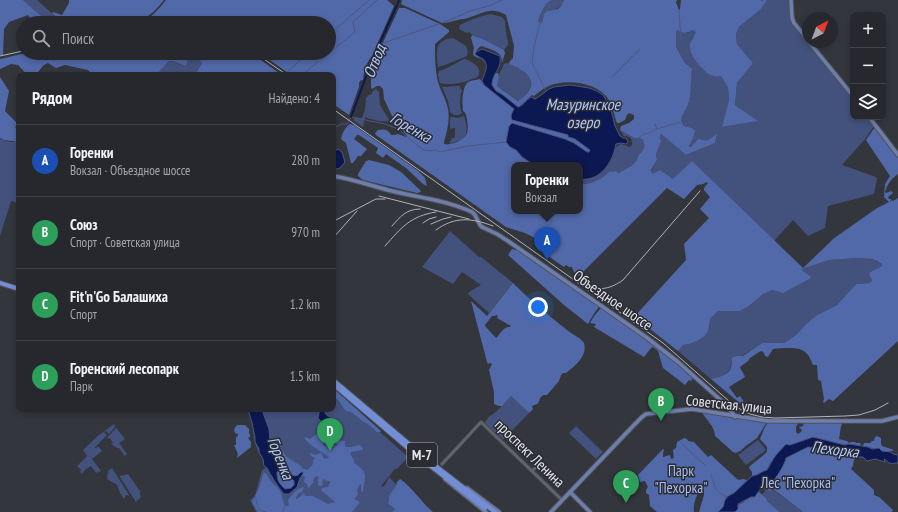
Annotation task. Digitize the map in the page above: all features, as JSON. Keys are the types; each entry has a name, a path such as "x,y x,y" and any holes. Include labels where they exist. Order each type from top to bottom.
{"highway":[{"path":"0,282 16,287"},
{"name":"М-7","path":"336,383 490,512"},
{"name":"М-7","path":"336,387 385,429 436,468 448,475 495,512"}],"main road":[{"path":"791,0 792,18 802,33"},
{"path":"815,48 850,92"},
{"path":"871,120 898,155"},
{"name":"Объездное шоссе","path":"336,176 446,203 472,212 482,227 508,241 668,353 725,404 735,417"},
{"name":"Советская улица","path":"551,512 643,415 692,410 768,421 882,421 898,418"},
{"path":"436,468 461,493 486,512"},
{"path":"448,475 468,488 499,512"},
{"name":"проспект Ленина","path":"570,492 590,512"}],"street":[{"name":"проспект Ленина","path":"442,464 481,422 562,500"},
{"path":"532,471 540,463"},
{"path":"436,468 442,464"},
{"path":"442,464 442,471"}],"shaded area":[{"path":"23,0 37,0 55,16 41,16"},
{"path":"550,0 564,0 558,8 548,11 540,23 538,21 540,15"},
{"path":"767,0 790,0 790,17 802,35 802,48 812,48 850,96 850,120 869,120 874,126 865,139 842,165 876,177 877,179 874,194 828,206 825,228 808,236 793,220 774,241 692,162 673,180 660,170 652,174 651,171 657,160 656,154 661,142 661,134 686,155 715,143 717,135 709,140 703,141 698,139 691,147 689,147 695,134 692,128 684,126 682,123 682,118 689,102 692,69 685,63 676,47 677,30 687,33 694,30 697,33 691,40 717,76 721,76 728,88 729,100 723,127 757,121 735,105 737,83 753,63 737,44 736,34 739,27 761,9"},
{"path":"491,14 502,17 505,21 508,45 504,50 469,32 467,33 459,29 460,25 464,23 475,18"},
{"path":"453,38 466,46 468,51 467,56 438,67 437,53 439,45 447,39"},
{"path":"464,59 470,61 478,67 479,73 476,78 457,83 440,83 438,75 439,71"},
{"path":"188,60 201,60 202,63 197,72 159,72 169,61 186,66"},
{"path":"507,63 524,71 531,82 529,90 519,101 497,86 497,79 504,64"},
{"path":"460,86 462,90 460,108 462,113 459,115 454,115 450,112 448,101 442,87"},
{"path":"376,89 379,92 380,105 389,120 379,121 365,117 363,127 353,120 356,117 362,118 365,110 366,98"},
{"path":"464,116 466,121 465,137 449,144 455,136 455,128 450,129 450,118"},
{"path":"620,130 634,138 642,139 644,143 644,148 635,162 627,169 619,173 610,171 596,181 583,184 583,179 594,177 606,167 612,159 616,147 621,144 630,147 632,145 631,138 624,136"},
{"path":"0,139 16,142 16,202 11,201 0,236"},
{"path":"450,231 479,257 481,257 513,283 489,313 468,294 481,285 462,272 453,284 422,267"},
{"path":"858,258 873,260 882,264 882,266 870,272 869,274 872,281 869,283 856,284 837,305 817,315 796,335 784,343 762,343 742,356 736,356 731,361 730,369 726,374 711,379 678,351 683,345 687,345 710,326 710,319 718,311 740,311 749,306 763,294 810,276 802,269 829,260"},
{"path":"336,393 408,457 397,469 395,469 381,486 382,487 385,485 389,477 396,484 397,486 389,505 395,509 392,512 256,512 250,500 255,496 262,470 266,468 256,446 249,412 336,412"},
{"path":"511,396 529,413 503,440 485,423 488,418"},
{"path":"114,424 115,427 109,434 106,431 104,432 107,435 95,447 96,449 98,446 102,451 92,459 101,471 96,473 91,466 82,474 80,472 81,470 77,466 87,456 83,450 99,435"},
{"path":"576,426 603,452 596,459 569,433"},
{"path":"116,428 125,439 119,443 127,454 123,457 124,455 119,448 111,444 113,443 110,438 107,438"},
{"path":"758,440 766,450 746,465 738,455"},
{"path":"112,468 129,495 125,496 124,499 117,485 107,479 108,471"},
{"path":"128,474 140,491 141,497 136,502 120,477"},
{"path":"763,487 769,491 772,489 803,512 780,512 768,502 762,494 765,491 764,488 762,488"}],"green space":[{"path":"0,0 23,0 41,16 16,16 16,19 9,22 4,29 3,55 0,55"},
{"path":"69,0 164,0 148,16 55,16 52,13 62,15 69,3"},
{"path":"166,0 387,0 394,6 367,64 363,80 359,83 349,115 336,106 336,72 287,72 270,60 336,60 336,16 151,16"},
{"path":"402,0 551,0 546,4 542,12 538,21 540,23 542,22 544,14 547,11 558,9 564,0 677,0 676,2 679,10 681,0 767,0 761,9 739,27 736,34 737,44 753,63 737,83 735,105 758,121 722,127 729,100 728,88 721,76 714,76 708,73 694,58 690,50 690,46 696,32 693,30 685,33 677,30 676,47 685,63 692,69 689,101 682,118 682,123 684,126 692,128 695,131 689,147 691,147 698,139 708,140 717,134 715,143 686,155 661,134 661,142 656,154 657,160 651,170 652,174 660,170 673,179 692,161 803,268 833,239 877,208 889,202 884,197 885,184 890,176 866,140 875,127 898,157 898,174 887,186 885,192 891,191 893,193 888,197 891,199 890,202 898,198 898,341 833,401 829,399 824,403 821,381 818,380 817,365 813,365 805,352 794,348 773,349 768,357 765,356 762,351 759,352 740,367 745,377 729,387 737,398 740,396 748,410 711,379 723,375 730,370 732,358 736,356 743,356 762,343 784,343 796,335 817,315 837,305 856,284 869,283 872,281 869,274 870,272 882,266 882,264 872,259 858,258 829,260 802,269 811,278 783,293 773,290 763,294 749,306 740,311 718,311 710,319 709,329 702,338 683,345 678,351 645,325 635,320 634,317 686,260 684,244 709,218 700,209 710,197 704,190 708,183 697,185 684,199 667,188 579,276 574,272 572,267 566,265 564,267 547,255 551,251 551,240 545,237 545,233 543,233 540,239 537,239 525,233 506,227 376,135 375,133 378,130 384,130 391,135 398,134 407,136 393,118 384,99 383,89 380,86 372,89 371,87 371,79 380,49 399,8 405,8 440,24 449,30 449,32 435,44 437,77 449,115 444,144 454,143 465,137 468,128 467,119 463,111 464,89 468,82 480,79 484,85 514,109 512,120 569,135 590,150 587,152 565,139 512,124 509,126 506,140 513,149 530,162 511,162 511,214 583,214 583,184 596,181 610,171 616,171 619,173 633,164 644,148 642,139 634,138 620,130 621,126 634,119 634,115 629,113 625,120 617,123 610,102 604,94 589,86 571,82 554,84 545,88 534,96 532,95 518,107 496,91 492,85 494,76 498,73 499,76 497,86 518,101 526,94 531,86 531,81 525,72 509,64 513,58 514,46 506,15 500,12 490,11 464,19 442,23 401,4"},
{"path":"472,35 504,50 505,53 502,63 501,56 498,53 482,46 475,54 486,63 474,56 474,48 471,38"},
{"path":"16,55 16,60 188,60 186,66 169,61 159,72 90,72 88,70 65,65 56,68 48,63 43,66 38,72 25,72 18,65 11,64 0,69 0,59"},
{"path":"200,60 261,60 278,72 197,72 202,63"},
{"path":"0,77 9,91 5,111 16,122 16,142 0,138"},
{"path":"350,124 354,125 417,170 425,178 427,186 406,168 386,154 383,158 376,153 378,148 359,135 357,135 354,139 367,149 361,156 358,156 353,163 351,163 346,143 341,139 344,131"},
{"path":"369,160 389,165 401,172 421,192 417,193 363,180 358,176 358,174 366,161"},
{"path":"512,249 520,251 598,305 598,308 588,324 564,305 508,255"},
{"path":"513,283 546,313 584,343 585,348 580,360 566,373 561,375 559,381 547,395 543,395 536,405 532,406 533,409 529,413 511,396 502,406 494,404 494,392 489,370 492,364 488,364 487,362 471,301 487,316","holes":["492,316 498,316 497,318 511,326 503,330 496,338 485,325"]},
{"path":"601,308 645,337 693,378 691,381 689,380 685,385 663,368 658,351 653,347 644,357 594,327 596,324 590,323"},
{"path":"336,391 381,431 377,432 353,413 345,410 336,398"},
{"path":"703,413 767,422 757,438 736,453 715,436 713,427"},
{"name":"Лес \"Пехорка\"","path":"768,422 798,423 796,432 798,434 802,430 799,427 803,426 804,423 841,423 842,425 839,439 849,443 860,443 861,446 849,444 845,445 813,437 786,445 770,463 767,470 752,476 752,472 749,468 750,466 767,451 767,447 760,439"},
{"path":"238,425 245,425 249,429 250,437 248,438 251,442 251,447 237,458 238,454 234,445 236,445 236,437 238,434 235,433 234,430"},
{"path":"323,433 325,438 323,446 327,446 328,449 332,449 338,445 333,441 335,440 345,441 346,447 359,445 363,448 363,450 351,452 350,454 354,460 354,463 362,469 365,475 363,492 361,491 360,484 357,490 358,495 354,499 360,502 352,512 258,512 252,502 259,488 264,472 279,490 286,506 288,506 288,500 293,494 298,489 303,487 302,492 299,493 296,499 304,493 305,496 313,496 328,504 335,502 321,490 322,488 328,487 330,481 323,479 323,485 320,486 318,485 319,477 316,476 313,483 308,488 307,484 304,482 305,477 302,475 303,472 294,476 287,472 282,466 272,443 275,441 286,456 300,465 303,469 308,470 313,464 315,458 310,455 310,453 316,455 320,453 324,459 329,457 312,446 304,438 306,437 310,439 317,434"},
{"path":"877,436 881,438 882,446 894,450 887,452 863,446 864,443 874,441 875,437"},
{"name":"Парк \"Пехорка\"","path":"684,438 688,441 694,442 708,457 711,455 737,479 747,480 734,493 726,497 723,507 718,512 699,512 704,495 704,490 702,489 695,499 694,512 657,512 650,506 649,495 646,493 648,487 645,481 640,482 638,475 663,449 663,457 670,455 671,459 674,458 673,450 676,448 677,442"},
{"name":"Лес \"Пехорка\"","path":"808,447 849,456 857,455 858,457 854,460 851,469 874,490 874,495 879,497 893,510 892,512 803,512 773,489 769,491 764,487 772,482 776,477 786,458"},
{"path":"281,470 294,481 294,485 291,489 285,489 279,482 277,472"},
{"path":"400,479 433,512 392,512 395,509 388,504 389,497"},
{"path":"759,492 780,512 735,512 738,509 738,505"}],"water":[{"name":"Мазуринское озеро","path":"482,49 500,56 500,65 492,81 492,85 496,91 518,107 531,97 535,99 554,87 570,85 597,91 603,95 611,110 615,126 620,136 626,138 628,142 626,144 616,144 609,164 599,174 587,179 583,179 583,162 528,161 506,142 509,126 512,123 565,139 587,152 590,150 575,139 568,137 568,135 512,120 511,115 514,109 484,85 482,81 486,70 486,64 483,59 475,54"},
{"path":"338,149 342,152 345,162 340,168 336,169 336,150"},
{"path":"249,412 263,412 269,429 270,440 275,448 280,465 294,476 303,472 297,487 289,494 284,494 267,468 264,466 263,459 255,442","holes":["281,470 294,481 294,485 291,488 285,489 277,478 277,472"]},
{"path":"319,412 325,412 327,415 336,420 332,426 326,427 318,418"},
{"name":"Пехорка","path":"813,437 845,445 849,444 872,449 879,448 882,451 891,452 898,455 898,463 889,463 884,459 885,462 875,459 867,461 863,457 858,457 857,455 849,456 832,452 829,453 828,451 808,447 786,458 778,475 773,481 764,486 755,497 751,497 738,504 738,509 735,512 718,512 723,507 728,496 734,493 752,476 767,470 776,455 786,444 790,445"}],"waterway":[{"path":"336,29 369,0"},
{"path":"336,47 355,32 353,22 377,0"},
{"path":"442,23 501,0"},
{"path":"546,91 532,63 534,47 541,19 549,5 556,3 559,0"},
{"name":"Отвод","path":"351,117 373,58 397,5"},
{"path":"679,10 681,40"},
{"path":"383,43 439,24"},
{"path":"612,77 640,49"},
{"path":"288,71 300,60"},
{"path":"306,72 320,60"},
{"name":"Горенка","path":"336,127 347,124 351,117 385,124 398,129 424,150 435,150 440,152 468,146 506,142"},
{"path":"657,129 681,122"},
{"path":"655,124 657,129 655,129"},
{"path":"639,138 643,134 654,130"},
{"path":"681,443 705,465"},
{"path":"712,479 716,489 727,498"},
{"path":"255,496 259,510 266,512"},
{"name":"Горенка","path":"283,512 285,505 284,499"}],"railway":[{"path":"0,56 16,53"},
{"path":"265,60 283,72"},
{"path":"336,111 663,343 740,409 750,414 775,418 845,416 859,415 875,410 888,403"},
{"path":"587,285 601,289 610,287 623,280 700,191"},
{"path":"379,196 469,219"},
{"path":"336,220 376,199 385,199"},
{"path":"392,226 407,212 420,209"},
{"path":"336,235 357,211"},
{"path":"385,246 401,228 419,216 436,212"},
{"path":"423,223 436,217"},
{"path":"431,224 451,217"},
{"path":"436,230 443,225 457,220 478,221 493,226"}],"place":[{"name":"Горенки","path":"547,260"},
{"name":"Союз","path":"661,421"},
{"name":"Горенский лесопарк","path":"330,451"},
{"name":"Fit'n'Go Балашиха","path":"626,503"}]}
